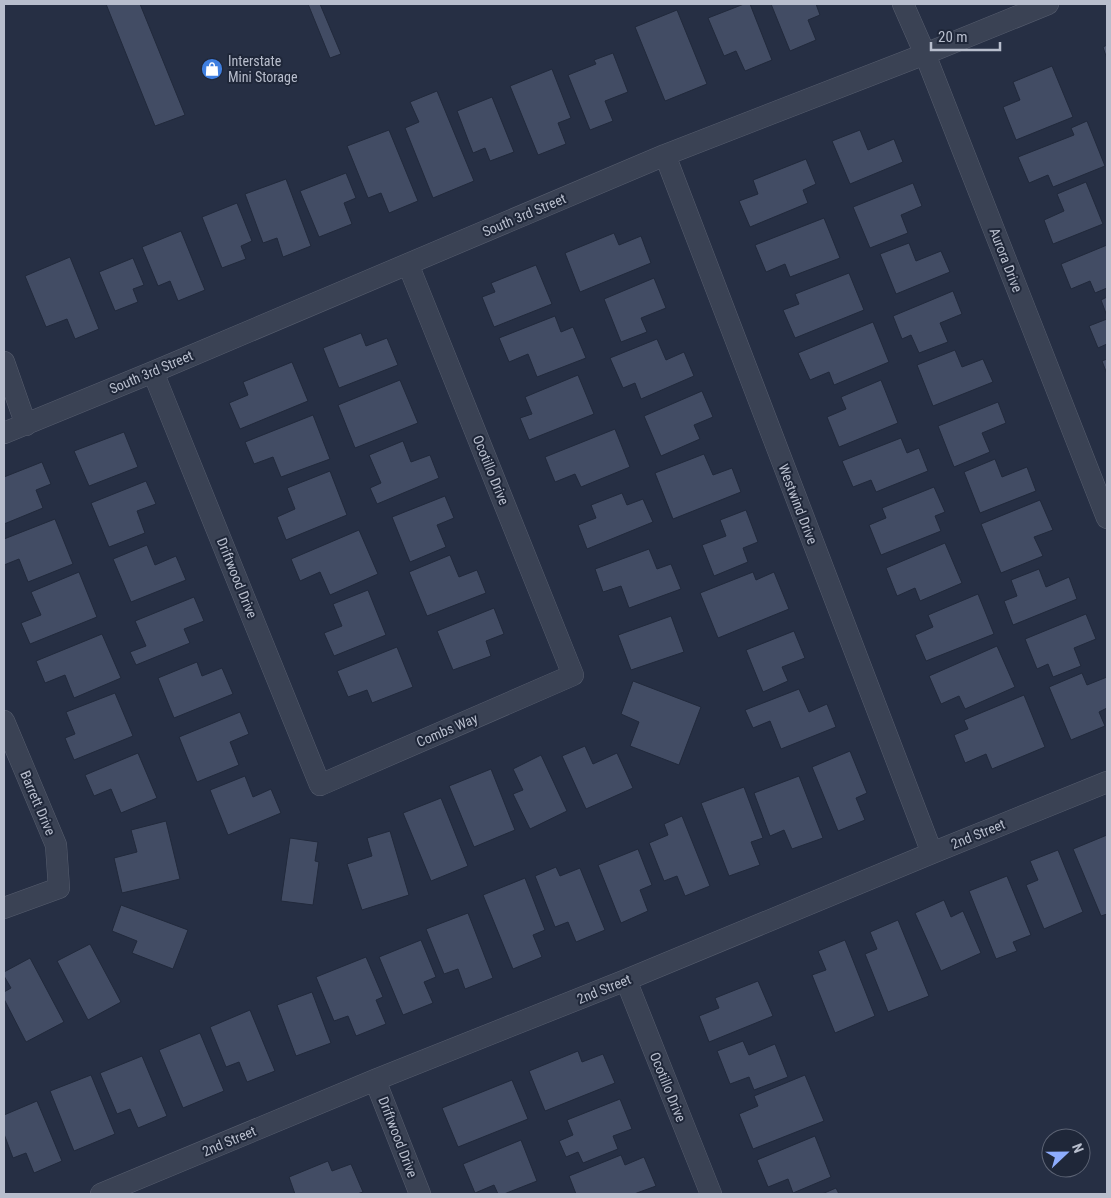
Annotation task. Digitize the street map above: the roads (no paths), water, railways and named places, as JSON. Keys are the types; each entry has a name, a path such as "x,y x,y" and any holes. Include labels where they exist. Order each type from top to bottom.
{"street":[{"name":"Aurora Drive","path":"903,4 925,54 1107,518"},
{"name":"South 3rd Street","path":"4,433 154,372 665,155 1048,4"},
{"name":"Westwind Drive","path":"665,155 932,853"},
{"name":"Ocotillo Drive","path":"408,264 573,675"},
{"path":"4,362 26,425"},
{"name":"Driftwood Drive","path":"154,372 320,785"},
{"name":"Combs Way","path":"320,785 573,675"},
{"name":"Barrett Drive","path":"4,721 56,846 59,888 4,908"},
{"name":"2nd Street","path":"110,1192 375,1080 626,980 1107,782"},
{"name":"Ocotillo Drive","path":"626,980 711,1194"},
{"name":"Driftwood Drive","path":"375,1080 420,1194"}],"place":[{"name":"Interstate Mini Storage","path":"212,69"}]}
